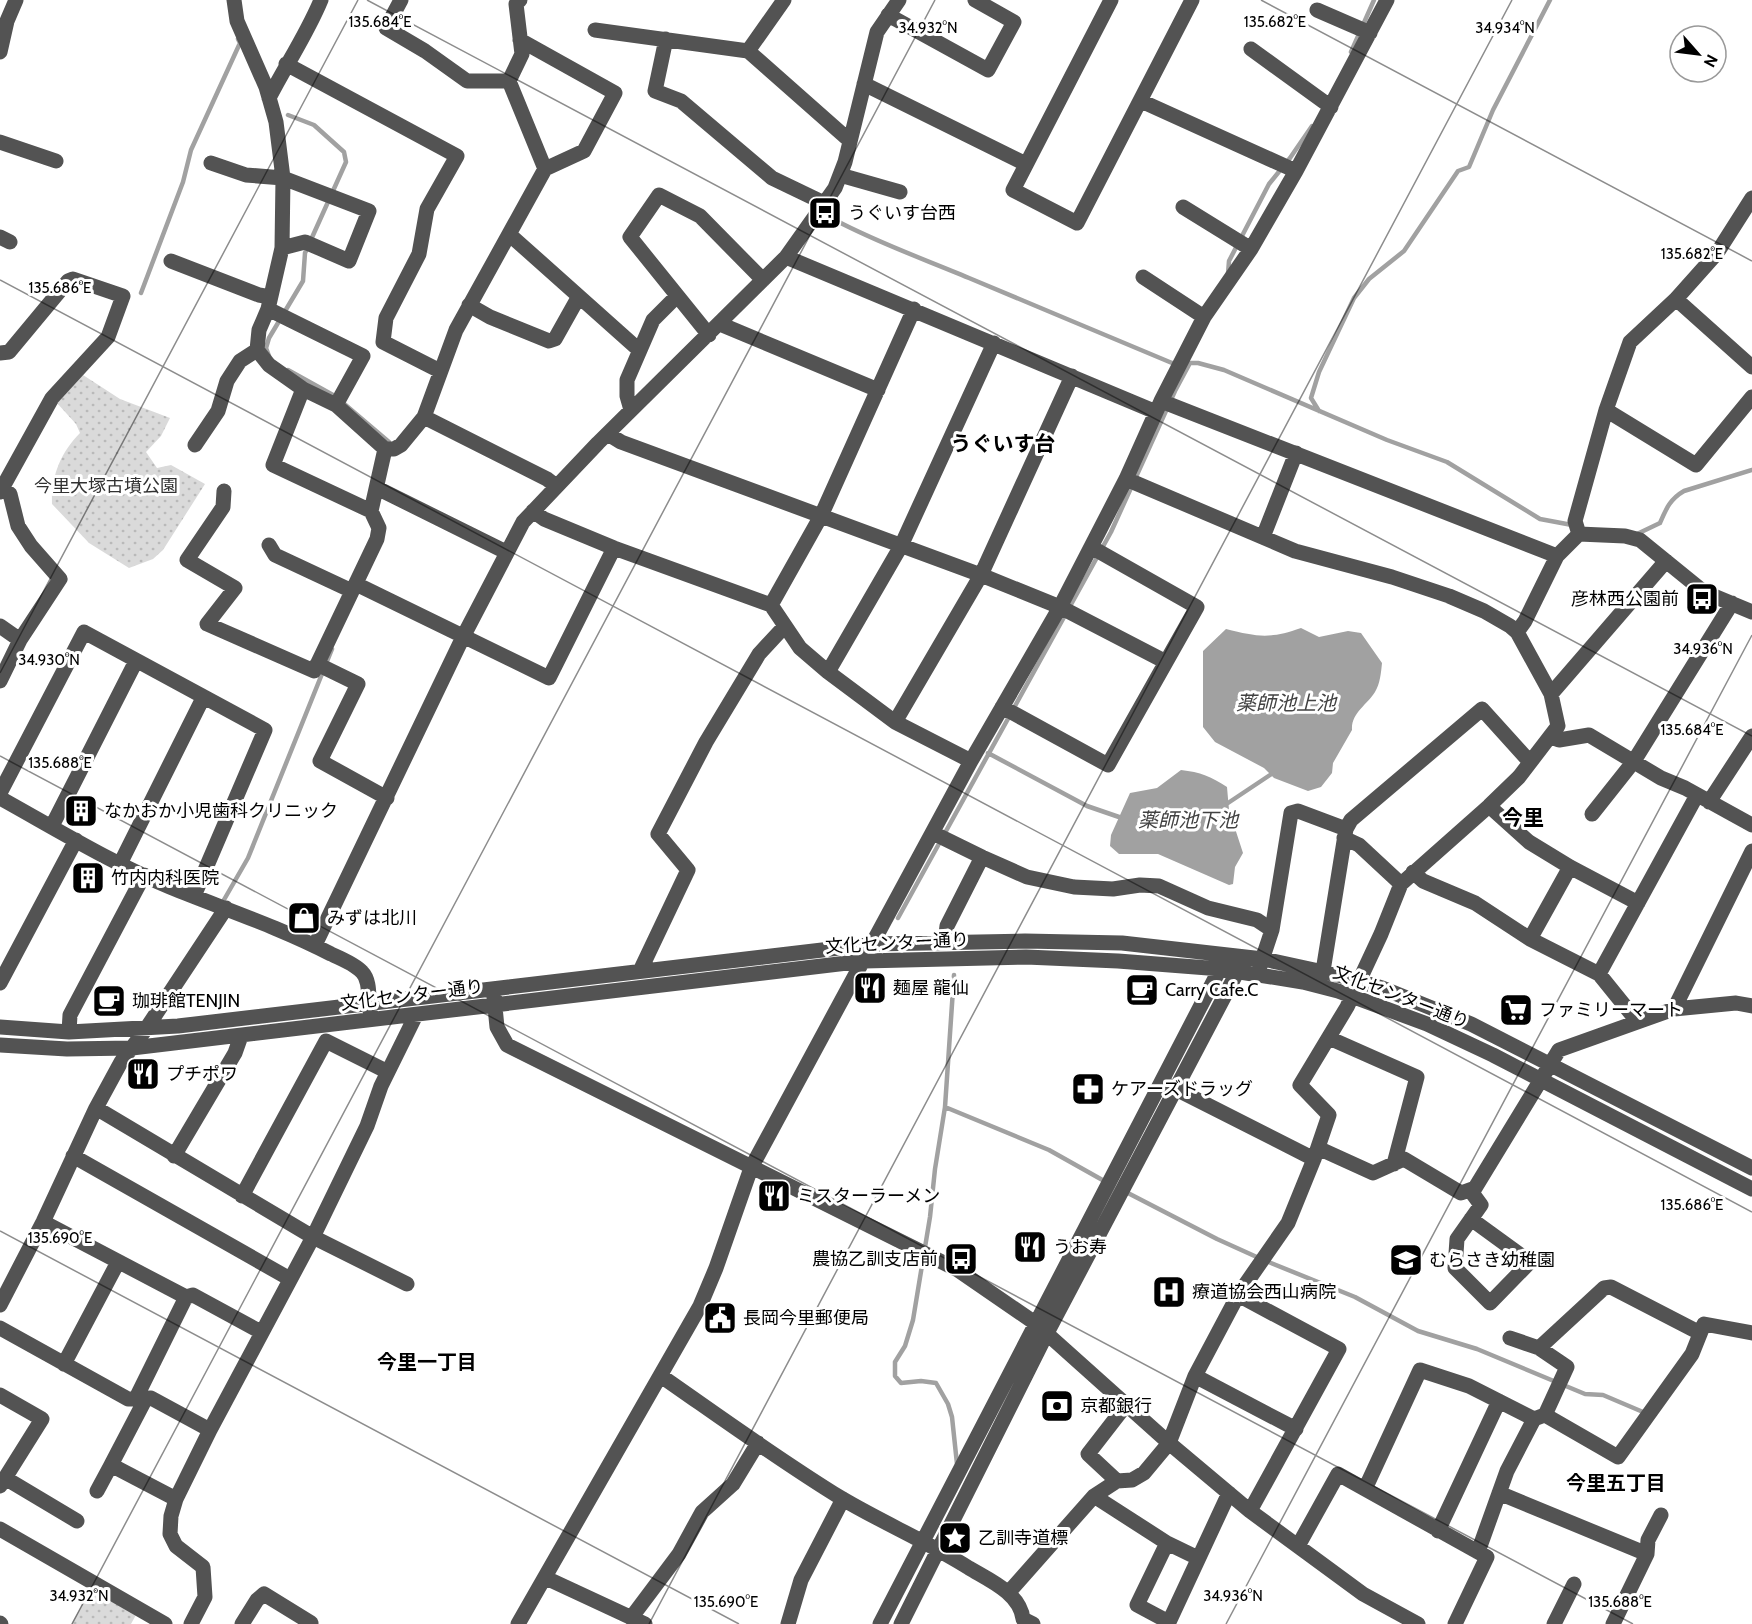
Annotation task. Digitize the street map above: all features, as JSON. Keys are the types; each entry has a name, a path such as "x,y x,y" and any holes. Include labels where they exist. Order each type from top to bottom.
{"street":[{"path":"0,52 7,21 16,0"},
{"path":"234,0 237,21 269,98 276,122 284,178 282,248 269,303 259,330 257,350 269,366 303,389 336,405 385,449 394,449 401,445 424,417 456,330 545,169 584,151 615,93 520,40"},
{"path":"269,98 286,64 310,27 321,0"},
{"path":"401,0 386,28 425,51 467,81 509,81"},
{"path":"520,0 516,4 522,54 509,81 545,169"},
{"path":"748,51 784,0"},
{"path":"315,945 463,637 523,522 631,410 786,257 835,188 850,141 877,32 899,0"},
{"path":"888,15 988,70 1014,22 975,0"},
{"path":"1111,0 1013,190 1077,223 1192,0"},
{"path":"518,1624 700,1306 716,1268 751,1168 873,944 940,836 971,761 1007,710 1065,609 1133,482 1181,362 1204,317 1251,249 1331,107 1387,0"},
{"path":"1317,10 1370,33"},
{"path":"595,30 748,51 850,141"},
{"path":"666,39 655,91 681,101 772,178 824,203"},
{"path":"1251,49 1331,107"},
{"path":"286,64 457,156 427,208 419,254 386,318 383,342 440,371"},
{"path":"864,84 1026,164"},
{"path":"1141,100 1296,171"},
{"path":"0,142 56,161"},
{"path":"212,163 246,175 284,178 369,211 349,261 305,242 282,248"},
{"path":"840,175 900,192"},
{"path":"763,280 700,216 659,195 630,237 677,296 714,329 878,390"},
{"path":"1579,534 1575,521 1606,410 1630,342 1676,298 1717,253 1751,200"},
{"path":"1183,207 1251,249"},
{"path":"509,234 578,298 639,350"},
{"path":"786,257 1072,375 1164,405 1296,453 1557,556"},
{"path":"171,261 259,295 269,303 363,356 336,405"},
{"path":"1143,277 1204,317"},
{"path":"0,353 9,352 68,281 74,279 123,296 108,337 52,398 1,490 10,494 18,526 31,546 60,579 20,640 0,681"},
{"path":"631,410 627,396 627,380 639,350 652,320 677,296"},
{"path":"469,305 490,317 549,341 555,339 578,298"},
{"path":"1676,298 1752,367"},
{"path":"771,605 820,516 914,309"},
{"path":"828,672 901,546 994,343"},
{"path":"195,445 218,411 227,381 240,361 257,350"},
{"path":"895,722 981,575 1072,375"},
{"path":"224,491 223,507 187,560 235,588 207,624 314,671 377,538 379,528 370,511 273,465 303,389"},
{"path":"1606,410 1696,465 1752,397"},
{"path":"424,417 547,479 556,486"},
{"path":"608,434 632,447 981,575 1065,609 1166,662"},
{"path":"370,511 385,449"},
{"path":"1263,537 1296,453"},
{"path":"1009,1593 1095,1496 1117,1481 1132,1480 1144,1473 1169,1443 1195,1376 1238,1295 1288,1223 1329,1115 1300,1084 1347,1007 1401,884 1519,777 1558,726 1551,694 1516,632 1510,626 1449,596 1392,577 1295,551 1133,482"},
{"path":"377,488 506,552"},
{"path":"533,511 544,519 614,548 771,605 800,648 828,672 895,722 971,761"},
{"path":"1516,632 1525,621 1557,556 1579,534 1625,536 1640,540 1704,592 1752,612"},
{"path":"269,545 275,555 354,587 549,678 614,548"},
{"path":"1007,710 1108,765 1197,608 1097,550"},
{"path":"1551,694 1666,561"},
{"path":"1592,814 1634,761 1732,603"},
{"path":"0,626 20,640"},
{"path":"640,971 688,870 658,834 705,742 759,654 784,627"},
{"path":"0,793 84,632 265,729 194,896"},
{"path":"51,826 136,661"},
{"path":"317,664 358,684 320,761 387,798"},
{"path":"120,864 204,698"},
{"path":"1323,971 1345,834 1351,820 1482,709 1520,753 1530,761"},
{"path":"1551,737 1559,740 1589,735 1661,778 1752,825"},
{"path":"1599,974 1638,903 1703,799 1752,736"},
{"path":"0,798 120,864 315,945 362,971 368,980 371,1020"},
{"path":"1489,806 1529,842 1638,903"},
{"path":"1260,966 1272,930 1290,813 1298,811 1345,834 1401,884"},
{"path":"940,836 1027,877 1074,887 1113,889 1140,885 1159,886 1208,908 1257,920 1272,930"},
{"path":"0,983 76,840"},
{"path":"1674,1009 1752,851"},
{"path":"945,942 947,926 982,857"},
{"path":"1530,939 1570,867"},
{"path":"1413,872 1423,881 1475,903 1530,939 1599,974 1637,1021"},
{"path":"69,1032 70,1015 144,875"},
{"path":"0,1305 43,1222 96,1108 121,1062 146,1029 226,908"},
{"name":"文化センター通り","path":"0,1027 69,1032 146,1029 873,944 1025,940 1122,943 1226,954 1241,963 1260,966 1323,971 1393,992 1471,1024 1752,1168"},
{"path":"880,1624 921,1541 1221,969 1226,954"},
{"name":"文化センター通り","path":"0,1046 67,1049 132,1048 864,961 1026,957 1221,969 1241,963"},
{"path":"901,1624 1046,1335 1177,1089 1241,963"},
{"name":"文化センター通り","path":"1260,966 1304,982 1351,995 1427,1023 1752,1189"},
{"path":"493,988 497,1027 507,1046 958,1270 1035,1323 1169,1443 1251,1511 1363,1594 1390,1617 1418,1624"},
{"path":"1161,1082 1316,1153 1374,1173 1404,1159 1461,1193 1475,1188 1559,1050 1674,1009 1736,1003 1752,1006"},
{"path":"191,1624 205,1597 203,1567 176,1546 170,1534 171,1515 176,1499 261,1332 313,1237 367,1126 388,1072 416,1015"},
{"path":"242,1196 326,1041 331,1024"},
{"path":"174,1156 235,1053 241,1036"},
{"path":"1329,1038 1418,1077 1394,1164"},
{"path":"326,1041 388,1072"},
{"path":"96,1108 313,1237 407,1284"},
{"path":"73,1156 290,1279"},
{"path":"1470,1190 1481,1205 1471,1219 1457,1239 1455,1268 1490,1303 1530,1262 1471,1219"},
{"path":"43,1222 186,1297 194,1296 261,1332"},
{"path":"64,1364 118,1262"},
{"path":"1539,1348 1604,1288 1611,1287 1700,1333"},
{"path":"1238,1295 1339,1349 1251,1511"},
{"path":"97,1491 111,1465 186,1297"},
{"path":"1365,1489 1420,1370 1468,1386 1540,1417 1618,1457 1692,1354 1704,1324 1752,1333"},
{"path":"0,1328 128,1399 151,1398 210,1430"},
{"path":"1478,1552 1507,1471 1540,1417 1567,1366 1539,1348 1510,1338"},
{"path":"661,1376 843,1499 939,1549 1009,1593 1022,1610 1024,1622"},
{"path":"1195,1376 1296,1429"},
{"path":"0,1395 42,1419 3,1482 77,1521"},
{"path":"1438,1531 1499,1401"},
{"path":"1117,1481 1088,1454 1126,1405"},
{"path":"546,1578 638,1621 680,1554 702,1512 733,1484 758,1443"},
{"path":"111,1465 176,1499"},
{"path":"1298,1546 1338,1474 1487,1557 1455,1624"},
{"path":"1167,1542 1137,1605 1169,1622 1229,1493"},
{"path":"1499,1493 1647,1554"},
{"path":"1095,1496 1167,1542 1198,1558"},
{"path":"788,1624 801,1580 843,1499"},
{"path":"1613,1624 1647,1554 1648,1540 1661,1515"},
{"path":"0,1529 165,1624"},
{"path":"1554,1624 1574,1584"},
{"path":"242,1624 257,1600 264,1594 310,1624"}],"green space":[{"name":"今里大塚古墳公園","path":"83,375 120,399 170,418 161,436 146,452 157,468 171,465 205,484 163,550 153,559 129,568 89,543 52,504 53,484 58,465 67,448 80,433 76,424 57,403"},
{"path":"92,1587 137,1613 131,1624 71,1624"}],"water":[{"name":"薬師池上池","path":"1301,628 1319,637 1348,631 1361,633 1382,663 1377,689 1354,719 1352,730 1333,763 1332,773 1321,787 1308,791 1274,778 1264,768 1215,742 1203,727 1203,651 1226,629 1264,636"},
{"name":"薬師池下池","path":"1181,770 1206,776 1227,787 1229,810 1243,853 1235,867 1233,884 1229,885 1158,854 1119,854 1110,846 1111,835 1130,793 1157,788"}],"waterway":[{"path":"1351,52 1374,0"},
{"path":"1319,411 1311,398 1319,372 1354,298 1369,279 1404,251 1458,171 1469,167 1493,110 1550,0"},
{"path":"141,293 183,182 191,150 240,43 238,39"},
{"path":"269,356 266,348 269,338 303,281 305,253 346,162 344,152 314,125 288,115"},
{"path":"1228,274 1229,261 1269,184 1312,126"},
{"path":"835,220 884,243 1176,363"},
{"path":"1185,363 1198,363 1224,370 1387,440 1447,462 1540,519 1572,525"},
{"path":"898,918 1111,532 1190,363"},
{"path":"288,370 333,395"},
{"path":"342,402 389,442 389,447"},
{"path":"1637,534 1660,523 1672,501 1684,491 1752,470"},
{"path":"221,905 248,858 332,649"},
{"path":"988,753 1087,806 1119,817"},
{"path":"1228,803 1270,775"},
{"path":"954,975 945,1107 930,1217 913,1320 905,1346 895,1362 895,1376 901,1383 921,1381 936,1383 948,1404 952,1417 957,1464"},
{"path":"945,1107 1049,1150 1106,1182"},
{"path":"1124,1191 1259,1258"},
{"path":"1266,1261 1355,1297 1418,1331 1477,1349 1585,1394 1603,1395 1643,1412"}],"place":[{"name":"うぐいす台西","path":"825,213"},
{"name":"彦林西公園前","path":"1702,599"},
{"name":"なかおか小児歯科クリニック","path":"81,811"},
{"name":"竹内内科医院","path":"88,878"},
{"name":"みずは北川","path":"304,918"},
{"name":"麺屋 龍仙","path":"870,988"},
{"name":"Carry Cafe.C","path":"1142,990"},
{"name":"珈琲館TENJIN","path":"109,1001"},
{"name":"ファミリーマート","path":"1516,1010"},
{"name":"プチポワ","path":"143,1074"},
{"name":"ケアーズドラッグ","path":"1088,1089"},
{"name":"ミスターラーメン","path":"774,1196"},
{"name":"うお寿","path":"1030,1247"},
{"name":"農協乙訓支店前","path":"961,1259"},
{"name":"むらさき幼稚園","path":"1406,1260"},
{"name":"療道協会西山病院","path":"1169,1292"},
{"name":"長岡今里郵便局","path":"720,1318"},
{"name":"京都銀行","path":"1057,1406"},
{"name":"乙訓寺道標","path":"955,1538"}],"district":[{"name":"うぐいす台","path":"1003,444"},
{"name":"今里","path":"1523,818"},
{"name":"今里一丁目","path":"427,1362"},
{"name":"今里五丁目","path":"1616,1483"}]}
